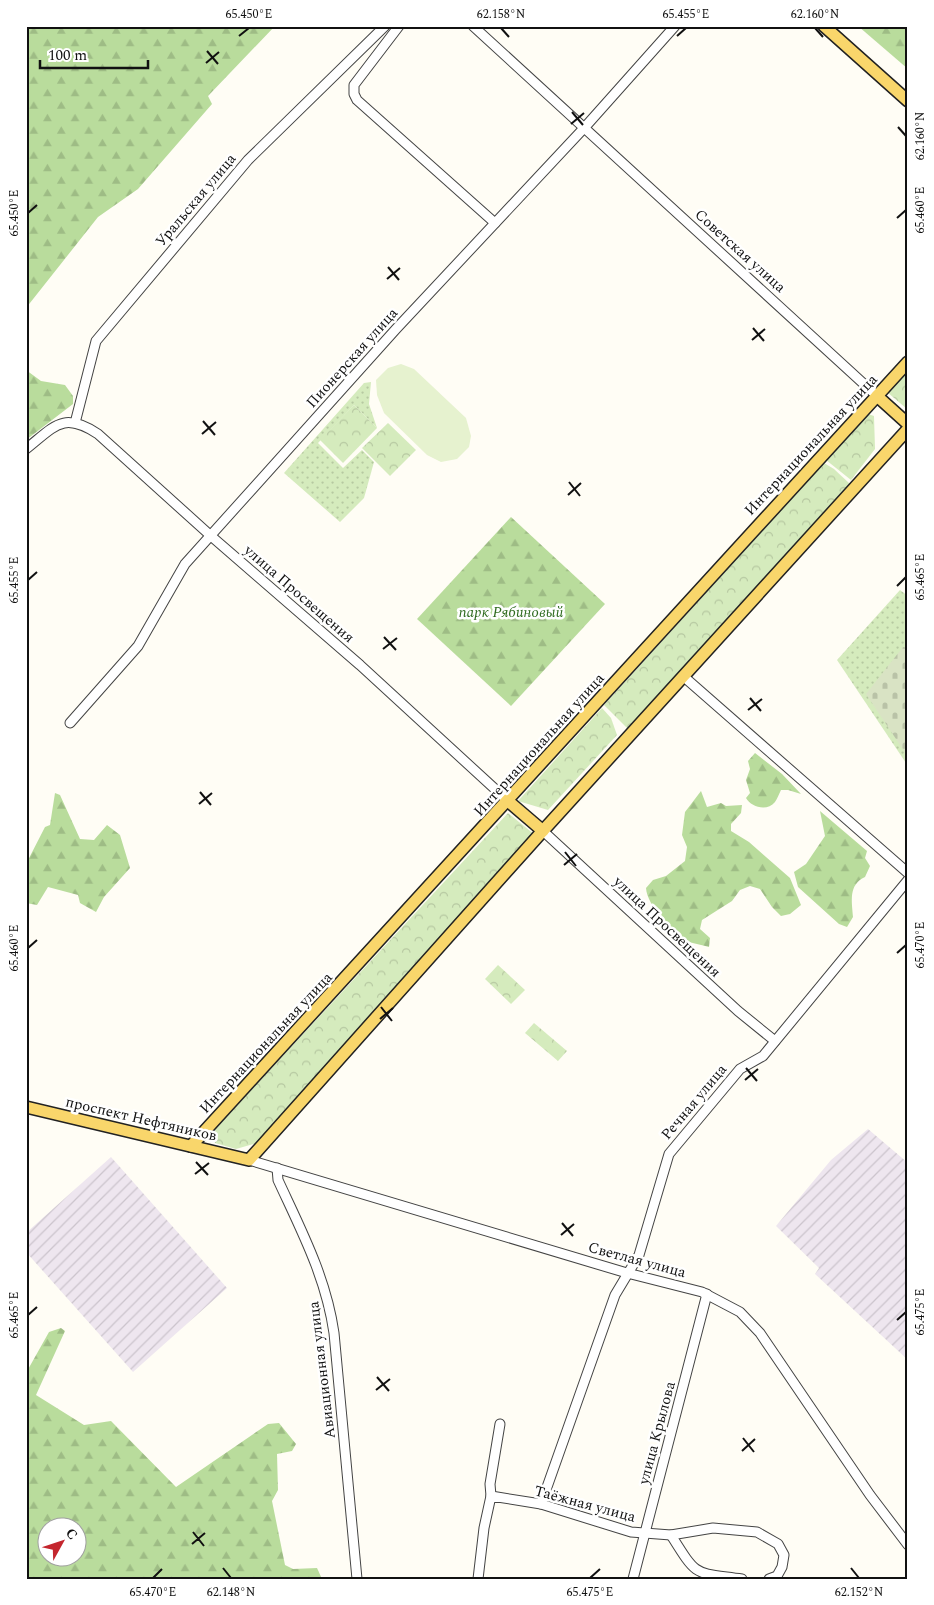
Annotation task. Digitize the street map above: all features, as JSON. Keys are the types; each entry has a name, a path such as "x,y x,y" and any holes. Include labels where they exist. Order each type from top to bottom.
{"main road":[{"path":"824,26 908,101"},
{"name":"Интернациональная улица","path":"192,1146 908,362"},
{"path":"877,396 908,424"},
{"path":"249,1160 542,831 908,429"},
{"path":"508,802 542,831"},
{"name":"проспект Нефтяников","path":"26,1107 249,1160"}],"street":[{"name":"Уральская улица","path":"75,423 89,362 96,341 248,160 386,26"},
{"path":"399,26 354,85 354,94 364,106 495,223"},
{"name":"Советская улица","path":"473,26 877,396"},
{"name":"Пионерская улица","path":"70,724 138,646 185,564 392,334 585,128 675,26"},
{"name":"улица Просвещения","path":"26,449 64,421 83,424 98,434 211,536 360,665 508,802"},
{"path":"683,676 908,872"},
{"name":"улица Просвещения","path":"542,831 731,1004 775,1041"},
{"name":"Речная улица","path":"541,1504 615,1295 639,1255 672,1149 740,1069 763,1056 908,880"},
{"name":"Светлая улица","path":"249,1160 627,1273 708,1294 740,1312 760,1333 870,1495 908,1545"},
{"name":"Авиационная улица","path":"277,1168 278,1180 313,1253 331,1312 357,1579"},
{"name":"улица Крылова","path":"633,1579 708,1294"},
{"path":"478,1579 500,1424"},
{"name":"Таёжная улица","path":"491,1496 541,1504 604,1524 644,1533 671,1535 713,1528 749,1531 769,1537 778,1544 784,1555 782,1567 777,1576 769,1579"},
{"path":"671,1535 695,1570 704,1574 742,1579"}],"shaded area":[{"path":"868,1129 908,1163 908,1360 815,1274 819,1268 776,1226 831,1160"},
{"path":"111,1157 227,1288 133,1372 26,1252 26,1233"}],"green space":[{"path":"26,26 275,26 208,96 212,104 138,189 98,217 26,308"},
{"path":"858,26 908,26 908,69"},
{"path":"401,364 414,369 466,418 471,436 469,447 457,459 441,462 427,455 384,413 377,395 376,380 388,368"},
{"path":"26,370 41,381 65,385 73,396 73,404 26,440"},
{"path":"908,370 908,409 907,409 887,392"},
{"path":"371,382 369,404 377,428 354,405 318,443 343,468 362,450 374,462 364,498 340,522 284,473 364,383"},
{"path":"354,405 377,428 343,463 320,440"},
{"path":"868,414 874,416 875,449 851,480 826,460"},
{"path":"388,423 416,450 390,476 362,448"},
{"path":"824,463 834,469 850,484 630,731 604,705"},
{"name":"парк Рябиновый","path":"511,517 605,604 511,706 417,619"},
{"path":"900,590 908,596 908,766 837,660"},
{"path":"903,647 908,648 908,757 866,694"},
{"path":"602,708 611,718 617,735 548,810 518,801"},
{"path":"755,753 782,774 801,794 781,790 775,802 764,808 755,806 748,801 746,798 750,793 746,780 750,769 748,761"},
{"path":"701,791 707,807 721,803 726,806 742,805 741,813 731,824 731,831 749,842 790,878 801,905 790,914 781,916 772,907 760,889 750,886 740,890 732,901 702,920 700,929 710,938 709,947 689,942 676,933 656,911 646,888 653,880 666,876 685,861 687,847 682,835 685,812"},
{"path":"55,793 60,795 80,839 94,840 107,825 120,835 130,868 104,897 96,912 80,903 78,895 48,887 37,905 26,903 26,864 45,827 50,825"},
{"path":"820,811 867,851 865,858 870,866 865,877 853,889 853,917 847,927 839,924 798,887 794,872 806,864 825,836"},
{"path":"508,813 535,835 257,1143 236,1149 215,1143 212,1137 216,1128"},
{"path":"498,965 525,990 511,1004 485,979"},
{"path":"534,1023 567,1051 558,1061 525,1033"},
{"path":"61,1328 65,1331 36,1395 84,1425 111,1421 176,1487 268,1424 279,1423 296,1444 292,1451 277,1454 278,1490 272,1501 285,1565 293,1569 317,1568 322,1579 26,1579 26,1373 49,1332"}]}
